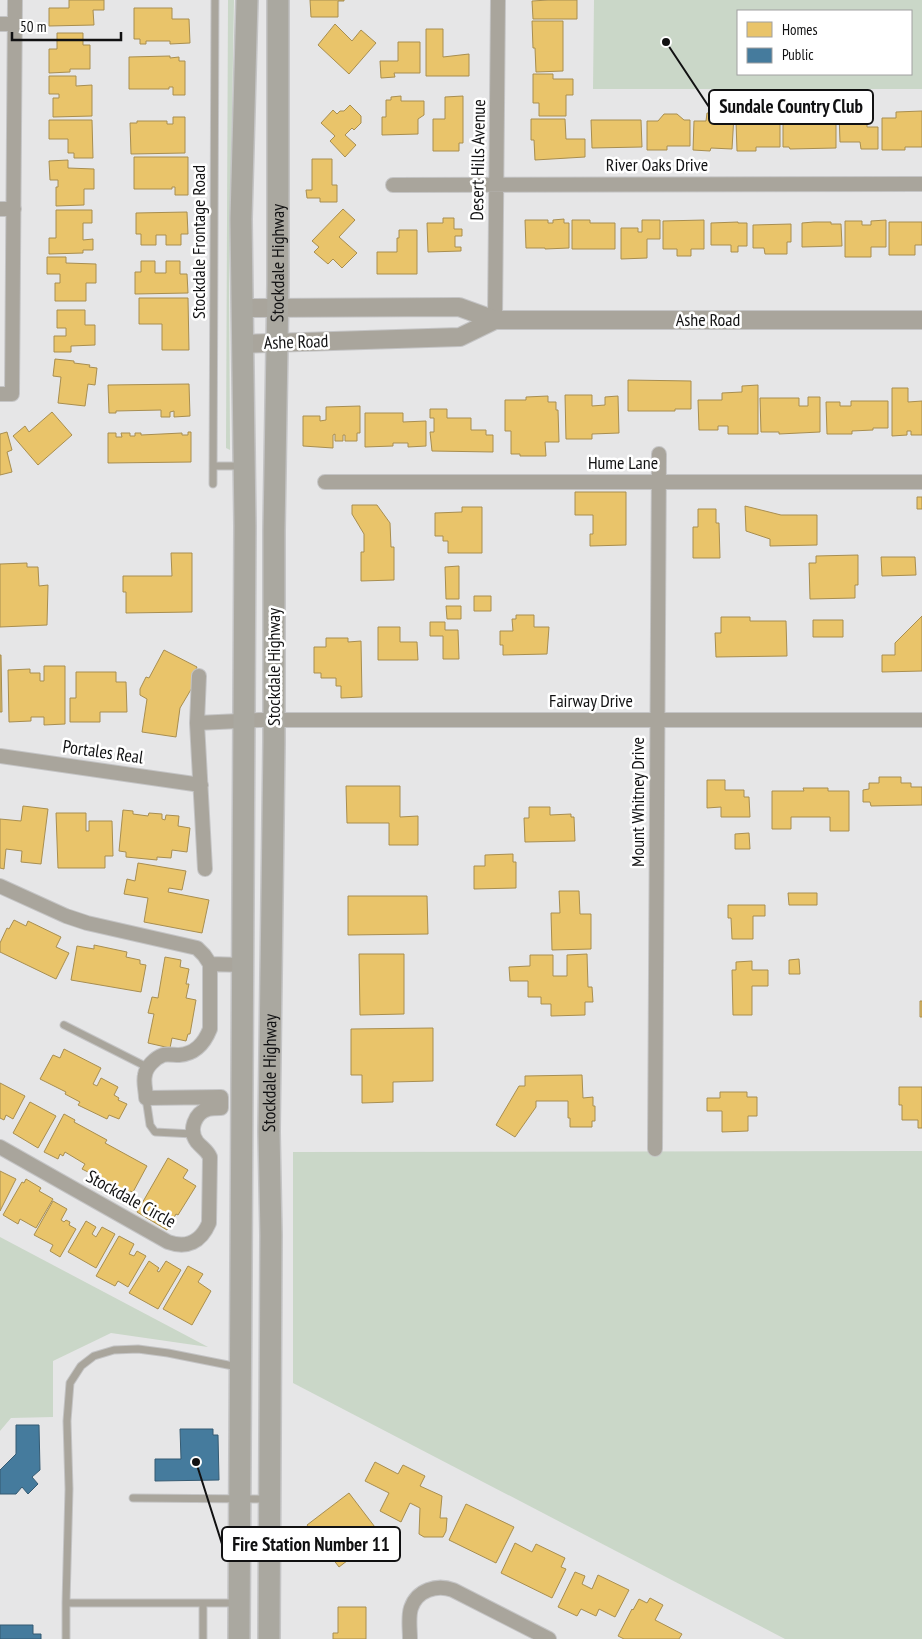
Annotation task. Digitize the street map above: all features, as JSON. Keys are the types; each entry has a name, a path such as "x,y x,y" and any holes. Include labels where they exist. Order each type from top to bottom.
{"main road":[{"name":"Stockdale Highway","path":"247,0 242,140 241,308 245,466 259,720 269,1132 271,1235 269,1639"},
{"name":"Stockdale Highway","path":"239,1639 242,965 259,720 277,342 278,0"},
{"name":"Stockdale Highway","path":"241,1282 253,1304 256,1326 271,1335"}],"street":[{"path":"6,394 7,209 15,0"},
{"name":"Desert Hills Avenue","path":"495,320 498,0"},
{"path":"0,24 15,24"},
{"name":"River Oaks Drive","path":"393,184 922,184"},
{"name":"Ashe Road","path":"241,308 458,307 495,320 922,320"},
{"name":"Ashe Road","path":"242,344 460,337 495,320"},
{"name":"Mount Whitney Drive","path":"655,1149 659,454"},
{"name":"Hume Lane","path":"325,482 922,482"},
{"path":"199,676 197,723 205,869"},
{"name":"Fairway Drive","path":"197,723 259,720 922,720"},
{"name":"Portales Real","path":"0,756 201,786"},
{"path":"0,886 66,916 87,923 197,948 204,954 210,964 210,1029 206,1039 192,1052 163,1055 147,1067 144,1077 146,1098 221,1097 221,1108 209,1108 201,1112 195,1119 193,1134"},
{"path":"210,964 242,965"},
{"path":"221,1102 242,1103"},
{"name":"Stockdale Circle","path":"0,1147 168,1242 176,1245 188,1245 205,1233 209,1223 210,1157 208,1151 197,1142 193,1134"},
{"path":"410,1639 411,1606 424,1592 434,1588 446,1588 549,1639"}],"lane":[{"name":"Stockdale Frontage Road","path":"213,484 215,0"},
{"path":"213,466 245,466"},
{"path":"64,1026 147,1067"},
{"path":"146,1098 150,1125 155,1132 193,1134"},
{"path":"66,1639 67,1421 70,1383 81,1366 94,1356 114,1350 138,1349 168,1353 240,1368"},
{"path":"133,1498 270,1499"},
{"path":"66,1603 239,1603"},
{"path":"203,1603 203,1639"}],"green space":[{"path":"228,0 234,0 229,283 230,450 226,448"},
{"path":"594,0 922,0 922,89 593,89"},
{"path":"922,1151 922,1639 785,1639 293,1383 293,1152"},
{"path":"0,1237 208,1347 111,1333 53,1361 53,1417 11,1418 0,1431"}],"building: Homes":[{"path":"69,0 104,0 104,10 93,10 94,25 49,26 49,8 69,8"},
{"path":"310,0 344,1 338,1 338,17 311,17"},
{"path":"577,0 577,19 533,19 532,1"},
{"path":"134,8 172,8 172,19 189,19 190,43 170,44 170,41 146,41 146,44 140,44 140,39 134,39"},
{"path":"532,21 563,21 563,71 536,72"},
{"path":"335,24 352,41 361,30 376,43 349,74 318,45"},
{"path":"426,29 443,29 443,57 469,54 469,76 426,76"},
{"path":"57,33 83,33 83,45 90,45 90,69 70,69 70,72 49,73 49,49 57,49"},
{"path":"398,42 420,42 420,73 394,73 395,77 381,78 380,61 398,61"},
{"path":"170,56 170,58 179,57 179,61 185,61 185,95 173,95 173,87 169,87 169,89 129,89 129,57"},
{"path":"533,74 553,74 553,79 573,79 573,95 566,95 566,116 539,116 539,103 533,103"},
{"path":"49,76 76,76 76,86 92,85 92,116 53,117 53,98 59,98 59,94 49,94"},
{"path":"401,96 401,101 424,101 424,115 418,119 418,134 382,135 382,117 386,117 386,100 391,100 391,97"},
{"path":"463,96 463,143 459,143 459,151 433,151 433,119 445,119 445,97"},
{"path":"350,105 361,116 361,123 345,135 356,145 345,157 330,141 335,136 321,123 333,110 337,114 340,111 344,111"},
{"path":"798,107 836,107 836,148 790,149 789,147 783,147 783,122 786,122 786,115 798,115"},
{"path":"851,109 867,109 867,127 878,127 878,149 861,149 860,142 840,142 839,113 851,113"},
{"path":"922,111 922,147 905,147 905,150 882,150 882,118 896,118 896,112"},
{"path":"707,113 734,115 732,149 711,148 710,151 693,150 694,121 706,121"},
{"path":"664,114 677,114 684,120 690,120 690,146 667,146 667,150 647,150 647,121 658,121"},
{"path":"173,117 185,117 185,153 131,154 130,123 137,123 137,121 167,121 167,124 173,124"},
{"path":"531,119 565,119 566,139 585,139 585,157 535,160 534,140 531,140"},
{"path":"49,120 92,120 93,158 74,158 74,153 68,153 68,139 49,139"},
{"path":"591,120 641,120 642,147 592,148"},
{"path":"736,121 780,121 780,147 756,147 756,151 737,151"},
{"path":"134,157 188,157 188,195 175,195 175,187 172,187 172,189 134,189"},
{"path":"312,159 332,159 332,185 337,185 337,202 320,202 320,198 307,198 306,190 312,190"},
{"path":"68,160 68,168 94,169 94,189 84,189 84,205 56,206 58,180 50,180 49,161"},
{"path":"343,209 355,220 339,237 357,253 342,268 333,259 328,264 314,252 319,247 312,241"},
{"path":"56,210 92,210 92,223 83,223 83,240 93,239 93,250 83,250 83,253 49,254 49,238 56,238"},
{"path":"187,212 188,234 181,234 181,245 166,245 166,235 156,235 156,245 141,245 141,234 136,234 136,213"},
{"path":"443,218 454,218 454,229 462,229 462,236 455,236 455,247 461,247 461,251 428,252 427,223 443,223"},
{"path":"564,219 564,223 569,223 569,248 526,248 525,220 548,220 548,223 553,223 553,220"},
{"path":"572,220 590,220 590,223 615,223 615,249 572,249"},
{"path":"642,220 660,220 660,239 647,239 647,258 621,259 621,228 638,228 638,232 642,232"},
{"path":"704,220 704,249 691,249 691,256 677,256 677,249 663,249 663,221"},
{"path":"886,220 886,247 871,247 871,257 845,257 845,221 862,221 862,225 871,225 871,221"},
{"path":"889,222 922,222 922,245 915,245 915,255 889,255"},
{"path":"711,223 747,223 747,246 738,246 738,252 731,252 731,245 711,245"},
{"path":"802,223 841,224 842,246 802,247"},
{"path":"791,224 791,242 787,242 787,254 765,254 764,248 753,248 753,225"},
{"path":"399,230 417,230 417,274 377,274 377,252 397,252"},
{"path":"47,257 66,257 66,263 96,264 96,283 86,283 86,301 55,301 55,283 60,283 60,274 47,274"},
{"path":"141,261 155,261 155,273 166,273 166,261 180,261 180,274 187,274 188,293 135,294 135,272 141,272"},
{"path":"139,298 188,298 189,350 162,350 162,324 139,324"},
{"path":"57,310 85,310 85,325 95,325 95,345 71,346 71,352 54,352 54,336 66,336 66,328 57,328"},
{"path":"55,359 74,361 74,363 97,368 95,385 88,384 85,406 58,403 61,377 53,376"},
{"path":"628,380 691,381 691,409 628,411"},
{"path":"189,384 190,416 174,417 174,411 170,412 170,417 161,417 161,410 116,411 116,413 109,413 108,385"},
{"path":"758,385 758,434 728,434 728,426 718,426 718,430 699,430 698,400 722,400 722,393 742,392 742,386"},
{"path":"892,388 908,388 908,402 922,401 922,435 911,435 911,431 907,431 907,435 892,436"},
{"path":"565,395 592,395 592,406 605,405 605,397 618,396 619,433 592,434 592,439 566,439"},
{"path":"548,396 548,402 556,402 556,410 558,410 559,442 545,442 546,456 511,454 511,431 505,431 505,400 526,400 526,397"},
{"path":"808,397 820,397 820,432 779,434 779,432 761,432 760,398 799,398 799,406 808,406"},
{"path":"851,401 888,401 888,428 852,431 852,434 827,434 826,402 840,402 840,406 851,406"},
{"path":"360,406 360,433 357,433 357,441 345,441 345,435 343,435 343,441 335,441 335,434 333,435 333,448 303,446 303,416 320,416 320,421 326,420 326,407"},
{"path":"430,409 447,409 447,418 471,418 471,430 486,430 486,435 493,435 493,452 432,451 430,432 434,432 434,418 430,418"},
{"path":"52,412 72,435 38,465 13,436 25,426 29,432"},
{"path":"365,413 403,413 403,422 426,421 426,446 408,447 408,443 393,443 393,446 365,447"},
{"path":"7,432 12,450 7,452 12,472 0,475 0,434"},
{"path":"188,432 191,432 191,462 108,463 108,433 116,433 116,437 122,437 121,433 130,433 130,436 135,436 135,433 141,433 141,435 182,433 182,435 188,435"},
{"path":"575,492 626,492 626,545 590,546 590,534 593,534 593,515 575,515"},
{"path":"917,497 922,497 922,509 917,509"},
{"path":"352,505 377,505 390,523 391,547 394,547 394,580 361,581 361,552 364,552 364,534 352,514"},
{"path":"745,506 781,515 817,515 817,545 770,546 770,539 746,531"},
{"path":"462,507 482,507 482,553 448,553 448,541 443,541 443,536 435,536 435,513 462,512"},
{"path":"698,509 716,509 716,523 719,523 720,558 693,558 693,527 698,527"},
{"path":"171,553 192,553 192,612 126,613 126,592 123,592 123,576 172,576"},
{"path":"858,555 858,585 855,585 855,598 810,599 809,563 816,563 816,556"},
{"path":"881,557 915,557 916,575 882,576"},
{"path":"27,563 27,567 38,567 39,586 48,585 47,625 0,627 0,564"},
{"path":"459,566 459,599 446,599 445,567"},
{"path":"474,596 491,596 491,611 474,611"},
{"path":"446,606 461,606 461,619 447,619"},
{"path":"516,615 534,615 534,627 549,627 547,654 503,655 503,645 500,645 500,631 513,631 512,619 516,619"},
{"path":"922,616 922,671 882,672 882,655 895,655 895,643"},
{"path":"721,617 750,617 750,621 786,621 787,656 716,657 715,633 721,633"},
{"path":"813,620 843,620 843,637 813,637"},
{"path":"430,622 445,622 445,630 458,630 459,659 443,659 443,636 430,636"},
{"path":"378,627 400,627 400,642 417,642 418,660 378,660"},
{"path":"326,638 348,638 348,642 361,641 362,697 341,698 341,686 336,686 336,678 321,678 321,673 314,673 314,647 326,647"},
{"path":"164,650 197,667 192,678 196,681 180,708 176,737 142,732 147,699 140,695 140,689 146,677 149,678"},
{"path":"1,655 2,712 0,712"},
{"path":"44,666 65,666 65,724 44,725 44,717 31,717 31,721 9,722 8,670 30,669 30,673 40,673 40,681 44,681"},
{"path":"76,672 116,672 116,682 126,682 127,712 100,712 100,722 70,722 70,698 76,698"},
{"path":"879,777 901,777 901,783 911,783 911,787 922,787 922,805 871,806 870,802 863,802 863,790 869,789 869,783 879,783"},
{"path":"707,780 725,780 725,790 744,790 744,797 749,797 750,817 721,817 721,807 707,808"},
{"path":"346,786 400,786 400,817 418,816 418,845 389,845 389,823 347,823"},
{"path":"803,788 828,788 828,791 849,791 849,831 830,831 830,817 791,817 791,829 772,829 772,791 804,791"},
{"path":"23,806 48,809 41,864 21,862 22,851 6,849 4,869 0,868 0,819 21,821"},
{"path":"529,807 550,807 550,815 571,814 571,817 574,817 575,841 525,842 524,818 529,818"},
{"path":"123,810 133,811 133,814 148,816 149,813 162,814 162,819 165,820 166,815 179,816 178,826 190,828 187,852 172,850 171,858 157,857 157,860 126,857 126,852 119,851"},
{"path":"56,813 86,813 86,831 89,831 89,821 112,821 113,856 105,856 105,868 58,868"},
{"path":"749,833 750,849 735,849 735,834"},
{"path":"513,854 513,862 516,862 516,888 474,889 474,866 485,866 485,855"},
{"path":"138,863 186,871 182,890 169,888 168,892 209,900 202,933 144,922 148,898 124,894 127,879 135,881"},
{"path":"559,891 579,891 580,914 591,914 591,949 552,950 551,913 560,913"},
{"path":"788,893 817,893 817,905 789,905"},
{"path":"348,896 427,896 428,934 348,935"},
{"path":"728,905 765,905 765,916 753,916 753,939 732,939 731,918 728,918"},
{"path":"14,920 26,926 28,921 61,937 56,947 69,953 56,979 0,952 0,943 7,928 9,929"},
{"path":"94,945 127,952 126,957 140,960 140,964 146,965 141,992 71,980 77,946 94,949"},
{"path":"359,954 404,954 404,1014 360,1015"},
{"path":"587,954 588,987 592,987 593,1002 585,1002 585,1015 551,1016 551,1004 541,1004 541,997 528,997 528,981 510,981 509,967 530,966 530,955 553,955 553,976 567,976 567,955"},
{"path":"165,957 181,960 180,967 189,969 186,984 189,984 186,998 196,1000 190,1034 188,1034 186,1041 172,1038 170,1048 148,1043 154,1014 148,1013 152,997 158,998"},
{"path":"799,959 800,974 789,974 789,960"},
{"path":"752,961 752,970 768,970 768,986 752,986 752,1015 733,1015 732,970 736,970 736,962"},
{"path":"920,1001 922,1001 922,1017 920,1017"},
{"path":"433,1028 433,1081 393,1082 393,1102 362,1103 362,1075 351,1075 351,1029"},
{"path":"64,1049 101,1068 93,1084 97,1086 101,1078 118,1087 114,1095 119,1098 118,1100 127,1104 119,1119 109,1115 107,1119 78,1105 80,1102 65,1094 66,1092 40,1079 53,1055 60,1058"},
{"path":"582,1075 583,1098 593,1097 593,1106 595,1106 595,1121 592,1121 592,1127 570,1127 568,1101 536,1101 536,1107 515,1137 496,1125 519,1086 525,1086 525,1076"},
{"path":"0,1083 25,1096 13,1119 6,1115 4,1120 0,1118"},
{"path":"899,1087 922,1087 922,1128 918,1128 918,1120 902,1120 902,1105 899,1105"},
{"path":"720,1092 747,1092 747,1097 757,1097 757,1116 748,1116 748,1131 722,1132 722,1111 707,1111 707,1098 720,1098"},
{"path":"30,1102 56,1116 38,1148 13,1133"},
{"path":"64,1114 75,1120 74,1122 107,1140 105,1143 147,1166 133,1192 130,1191 128,1194 115,1187 113,1189 89,1176 90,1173 82,1169 85,1164 65,1152 63,1156 60,1154 58,1159 44,1152"},
{"path":"168,1158 188,1170 183,1178 196,1186 167,1230 137,1212"},
{"path":"0,1171 16,1179 0,1211"},
{"path":"26,1179 41,1188 39,1191 53,1199 36,1228 20,1219 18,1224 3,1215 22,1182 24,1183"},
{"path":"53,1201 67,1209 61,1220 70,1222 69,1225 76,1229 60,1257 50,1251 53,1245 34,1235"},
{"path":"86,1221 96,1227 92,1234 96,1237 102,1227 115,1234 96,1268 68,1252"},
{"path":"119,1236 134,1244 129,1254 134,1256 137,1251 146,1256 128,1287 118,1281 115,1286 96,1276"},
{"path":"149,1261 159,1268 157,1271 159,1272 166,1261 181,1270 158,1309 129,1293"},
{"path":"188,1266 203,1274 198,1282 211,1291 192,1325 163,1309"},
{"path":"375,1462 398,1474 403,1465 425,1476 420,1486 442,1496 440,1518 447,1518 446,1531 443,1537 424,1537 419,1534 420,1508 410,1503 401,1522 380,1511 389,1493 365,1481"},
{"path":"349,1493 381,1535 339,1567 307,1525"},
{"path":"466,1504 514,1527 496,1563 449,1540"},
{"path":"515,1543 532,1552 536,1544 565,1558 561,1567 566,1569 552,1598 501,1573"},
{"path":"575,1572 585,1576 582,1584 592,1589 598,1575 629,1590 615,1617 599,1609 596,1616 581,1609 577,1616 558,1607"},
{"path":"650,1598 663,1605 655,1620 682,1634 679,1639 624,1639 618,1636 639,1599 647,1603"},
{"path":"338,1607 366,1607 366,1639 333,1639 333,1633 338,1633"}],"building: Public":[{"path":"16,1425 39,1425 40,1470 32,1477 38,1484 28,1494 22,1487 16,1494 0,1494 0,1470 16,1454"},
{"path":"180,1429 213,1429 213,1435 218,1435 219,1480 155,1481 155,1459 181,1459"},
{"path":"0,1625 33,1625 33,1634 41,1634 41,1639 0,1639"}],"place":[{"name":"Sundale Country Club","path":"666,42"},
{"name":"Fire Station Number 11","path":"196,1462"}]}
